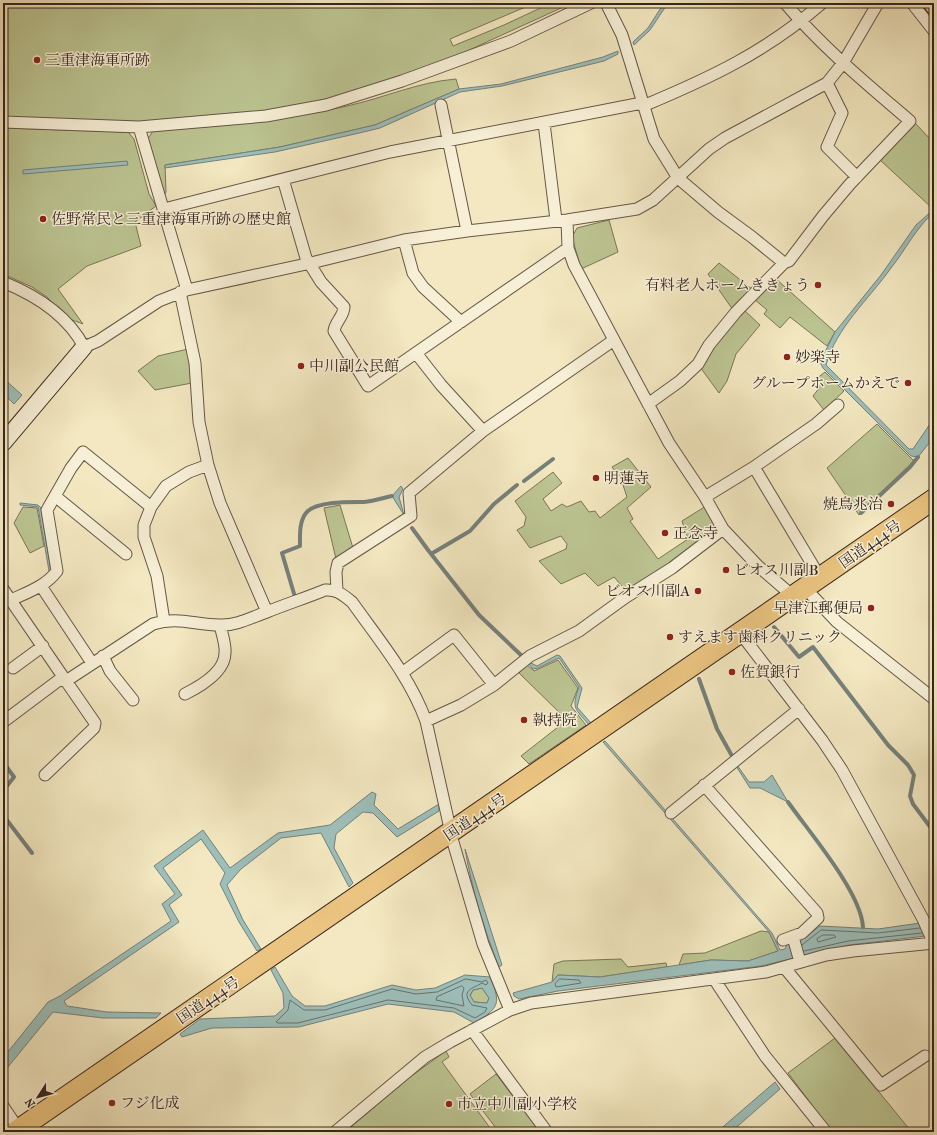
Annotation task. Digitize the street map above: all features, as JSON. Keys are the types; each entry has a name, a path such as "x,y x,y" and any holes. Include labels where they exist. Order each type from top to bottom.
{"highway":[{"name":"国道444号","path":"17,1131 741,634 934,499"}],"street":[{"path":"3,122 139,127 266,116 326,105 402,81 511,41 590,3"},
{"path":"606,3 622,35 654,139 678,178 718,212 784,263"},
{"path":"648,404 680,381 698,364 709,345 736,312 784,263 789,261 823,216 857,177 910,121 844,63 801,21 785,3"},
{"path":"164,209 390,152 642,104 722,71 762,48 801,21 822,3"},
{"path":"3,443 84,347 98,341 160,301 184,291 311,264 404,240 636,209 653,200 709,149 725,138 827,83 844,63 878,3"},
{"path":"912,3 934,31"},
{"path":"827,83 842,113 827,147 857,177"},
{"path":"441,105 467,231"},
{"path":"544,123 561,220 574,265 670,443 705,497 722,529 758,566 807,588"},
{"path":"139,127 156,188 164,209 184,291 195,363 199,422 208,465 220,503 267,612"},
{"path":"283,179 306,258 321,282 344,307 344,312 334,325 334,331 368,386 568,248"},
{"path":"404,240 413,273 424,287 461,322"},
{"path":"3,282 32,295 42,303 78,335 84,347"},
{"path":"337,592 336,572 338,562 411,516 409,493 483,431 614,340"},
{"path":"416,353 441,385 483,431"},
{"path":"705,497 754,467 816,424 838,405"},
{"path":"11,600 41,586 52,578 58,571 47,510 71,468 83,452 151,507"},
{"path":"164,621 156,576 144,537 144,525 151,507 166,486 189,472 208,465"},
{"path":"754,467 807,588 837,622 934,698"},
{"path":"55,496 126,554"},
{"path":"426,721 461,705 494,685 530,656 579,631 626,597 672,568 722,529"},
{"path":"41,586 92,663"},
{"path":"3,589 95,723 94,728 45,775"},
{"path":"3,722 59,680 66,681 153,624 164,621 178,620 220,626 245,621 325,590 333,590 337,592 352,602 402,673 420,703 426,721 450,834 483,944 510,1010"},
{"path":"185,694 204,684 222,665 226,654 220,626"},
{"path":"335,1132 425,1057 510,1010 531,1004 766,972 800,962 853,950 934,944 923,918 842,770 800,710 741,634"},
{"path":"402,673 454,635 494,685"},
{"path":"13,668 43,646"},
{"path":"103,656 110,671 133,700"},
{"path":"671,813 704,785 800,710"},
{"path":"704,785 817,913 818,918 788,939 800,962"},
{"path":"784,967 881,1085 925,1056"},
{"path":"714,979 765,1056 826,1132"},
{"path":"472,1030 547,1132"},
{"path":"3,1106 17,1131"}],"green space":[{"path":"3,3 535,3 450,39 453,46 504,25 551,3 572,3 456,56 325,100 266,111 138,122 3,118"},
{"path":"456,79 459,89 375,125 280,147 165,165 166,192 163,198 147,140 153,131 226,125 299,116 361,103 428,83"},
{"path":"913,121 934,143 934,206 932,208 880,160"},
{"path":"3,128 128,132 134,139 149,194 156,206 135,222 141,246 87,266 58,289 83,324 67,318 47,297 32,287 3,274"},
{"path":"609,220 618,252 581,269 572,237 577,228"},
{"path":"719,263 753,290 733,310 708,274"},
{"path":"775,278 835,332 827,346 790,317 780,328 764,314 767,310 754,299"},
{"path":"744,310 760,325 736,354 727,381 719,393 700,367 713,346"},
{"path":"188,349 192,383 155,390 138,371 158,356"},
{"path":"825,372 844,391 824,410 813,396 820,387 816,379"},
{"path":"877,424 914,461 859,515 827,468"},
{"path":"628,458 651,487 627,508 633,519 630,521 658,559 688,539 682,521 706,506 714,520 713,533 668,567 627,592 614,577 598,586 585,573 561,584 539,561 566,549 567,544 561,536 530,548 517,530 524,526 526,517 515,501 553,472 562,483 543,499 551,511 562,504 567,507 581,501 589,512 595,511 600,518 627,497 621,479 612,467"},
{"path":"340,505 353,548 336,559 324,508"},
{"path":"23,507 37,508 44,546 30,553 14,523"},
{"path":"558,660 578,688 571,706 586,725 529,764 521,756 567,720 519,673 527,665 534,671"},
{"path":"761,931 769,932 778,951 748,961 711,960 679,965 683,954 705,953"},
{"path":"621,959 628,967 666,963 667,967 600,977 558,975 552,982 554,964 563,961"},
{"path":"482,988 489,998 487,1003 474,1002 470,996 473,990"},
{"path":"835,1038 910,1130 907,1132 831,1132 810,1107 812,1105 788,1073"},
{"path":"446,1051 449,1057 442,1062 493,1132 345,1132 410,1077"},
{"path":"496,1074 540,1132 499,1132 470,1094"}],"water":[{"path":"664,3 668,3 650,30 634,45 633,42 648,28"},
{"path":"618,51 618,54 604,61 502,86 460,92 380,128 275,152 165,168 165,165 280,147 375,125 459,89 501,84 603,57"},
{"path":"127,161 128,165 23,174 23,170"},
{"path":"934,209 934,212 911,239 882,280 845,326 831,351 826,365 909,449 913,449 934,418 934,437 918,457 911,456 823,368 820,362 835,332 881,275 916,225"},
{"path":"3,378 22,395 14,404 3,393"},
{"path":"401,486 403,489 399,497 404,515 392,496"},
{"path":"20,503 38,505 41,508 51,572 49,571 38,507 20,505"},
{"path":"557,655 560,656 582,688 577,707 591,723 589,725 576,708 575,700 579,687 559,658 533,669 529,664 531,663 537,666"},
{"path":"605,741 772,933 780,950 785,949 787,944 800,941 820,926 878,929 934,921 934,935 849,945 761,966 558,991 519,999 514,996 513,993 552,982 558,975 600,977 711,960 748,961 778,951 769,932 603,742"},
{"path":"737,765 749,782 764,782 772,775 788,802 760,788 750,788 736,766"},
{"path":"372,792 376,794 374,805 398,829 439,804 439,811 397,837 373,813 363,812 336,834 334,848 353,883 349,887 321,833 281,838 241,869 227,885 243,920 261,949 257,951 239,922 220,884 225,873 201,839 163,868 182,895 169,905 179,922 64,1001 67,1006 107,1012 161,1013 156,1018 103,1018 53,1012 3,1073 3,1058 48,1002 60,996 171,921 162,904 175,894 154,866 203,830 230,868 278,833 330,825"},
{"path":"465,849 502,965 499,967 479,909"},
{"path":"275,967 292,996 305,1006 325,1006 392,985 416,990 435,988 465,975 490,977 497,999 493,1009 483,1018 474,1023 454,1012 388,1004 299,1027 212,1028 182,1037 180,1034 200,1019 275,1016 284,1008 283,993 271,970","holes":["482,988 489,998 487,1003 474,1002 470,995 473,990"]},
{"path":"775,1082 780,1089 731,1132 717,1132"}],"waterway":[{"path":"861,513 910,467 918,457"},
{"path":"524,481 553,459"},
{"path":"431,554 470,531 494,504 517,485"},
{"path":"295,597 282,553 300,546 301,524 306,513 317,506 325,504 364,502 392,496"},
{"path":"412,528 479,615 522,656"},
{"path":"774,627 799,657 813,647 888,745 908,765 914,775 910,796 913,804 934,832"},
{"path":"699,679 717,729 732,756"},
{"path":"3,762 14,777 3,791"},
{"path":"788,802 844,880 860,913 863,927"},
{"path":"3,815 32,853"}],"place":[{"name":"三重津海軍所跡","path":"37,60"},
{"name":"佐野常民と三重津海軍所跡の歴史館","path":"43,219"},
{"name":"有料老人ホームききょう","path":"818,285"},
{"name":"妙楽寺","path":"787,357"},
{"name":"中川副公民館","path":"301,366"},
{"name":"グループホームかえで","path":"908,383"},
{"name":"明蓮寺","path":"596,478"},
{"name":"焼鳥兆治","path":"891,504"},
{"name":"正念寺","path":"665,533"},
{"name":"ビオス川副B","path":"726,570"},
{"name":"ビオス川副A","path":"698,591"},
{"name":"早津江郵便局","path":"871,608"},
{"name":"すえます歯科クリニック","path":"670,637"},
{"name":"佐賀銀行","path":"732,672"},
{"name":"執持院","path":"524,720"},
{"name":"フジ化成","path":"112,1103"},
{"name":"市立中川副小学校","path":"449,1104"}]}
